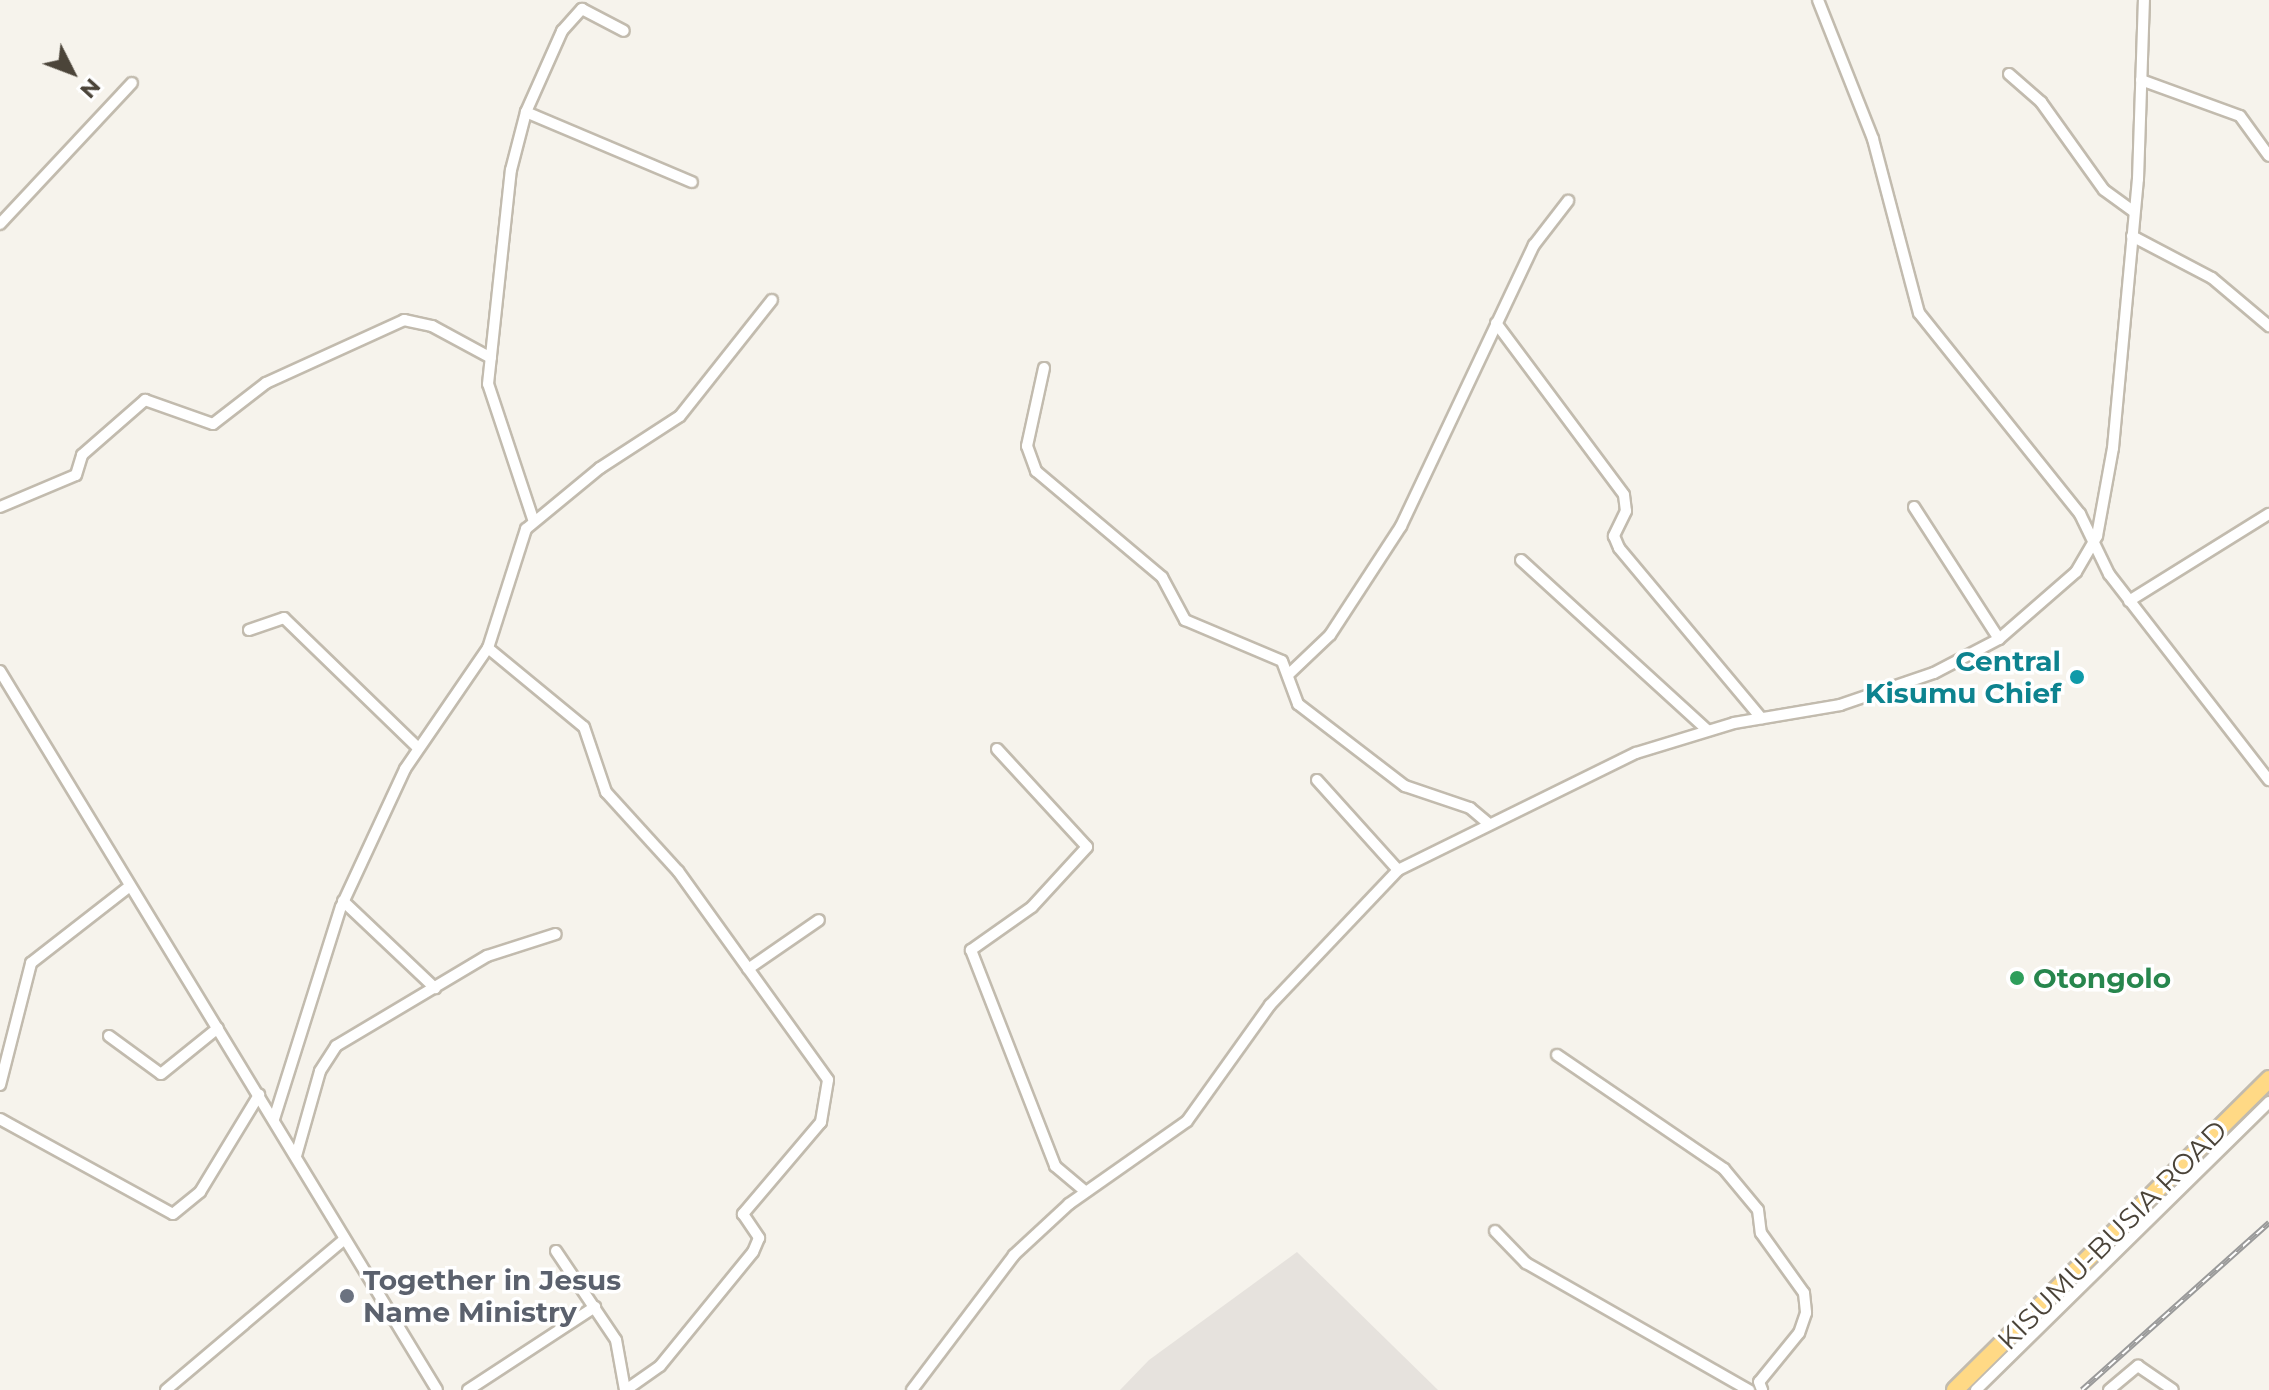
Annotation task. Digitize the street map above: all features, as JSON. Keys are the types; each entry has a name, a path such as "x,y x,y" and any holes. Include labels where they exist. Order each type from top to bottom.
{"highway":[{"name":"KISUMU-BUSIA ROAD","path":"1955,1390 2269,1079"}],"street":[{"path":"1818,0 1873,139 1919,313 2080,514 2093,547 2129,601 2269,780"},
{"path":"912,1390 1014,1255 1086,1192 1187,1121 1270,1005 1398,870 1605,767 1707,730 1884,692 1999,639 2076,572 2093,547 2113,448 2134,212 2144,0"},
{"path":"533,519 488,384 506,196 526,112 555,43 580,5 624,31"},
{"path":"2009,74 2041,102 2104,190 2134,212"},
{"path":"2141,80 2240,116 2269,156"},
{"path":"0,224 132,83"},
{"path":"526,112 692,182"},
{"path":"1288,675 1330,635 1401,526 1534,245 1568,201"},
{"path":"2132,236 2212,278 2269,326"},
{"path":"274,1119 343,901 418,748 488,648 533,519 680,416 772,300"},
{"path":"0,507 76,475 82,455 145,400 205,425 220,422 266,383 404,320 491,358"},
{"path":"1496,323 1624,495 1626,511 1614,536 1619,548 1761,718"},
{"path":"1044,368 1027,446 1030,464 1162,577 1185,620 1282,661 1288,675 1287,689 1298,704 1405,786 1470,808 1489,824"},
{"path":"1914,507 1999,639"},
{"path":"2129,601 2269,514"},
{"path":"1521,560 1707,730"},
{"path":"249,630 284,618 418,748"},
{"path":"488,648 584,727 606,792 678,871 824,1073 821,1122 745,1208 759,1238 753,1252 660,1366 625,1390 619,1347 556,1251"},
{"path":"0,671 437,1390"},
{"path":"997,749 1087,847 1032,907 971,950 1055,1166 1086,1192"},
{"path":"1317,780 1398,870"},
{"path":"0,1085 31,963 130,886"},
{"path":"343,901 435,988"},
{"path":"748,969 819,920"},
{"path":"296,1156 320,1071 336,1046 487,956 556,934"},
{"path":"109,1036 161,1074 218,1028"},
{"path":"1557,1055 1657,1118 1751,1198 1761,1233 1806,1303 1799,1333 1759,1382 1762,1390"},
{"path":"0,1119 173,1214 195,1199 259,1095"},
{"path":"1976,1390 2269,1102"},
{"path":"1495,1231 1526,1263 1749,1390"},
{"path":"166,1390 345,1239"},
{"path":"468,1390 595,1307"},
{"path":"2109,1390 2138,1366 2173,1390"}],"shaded area":[{"path":"1297,1252 1438,1390 1120,1390 1149,1360"}],"railway":[{"path":"2082,1390 2269,1223"}],"place":[{"name":"Central Kisumu Chief","path":"2077,677"},
{"name":"Otongolo","path":"2017,978"},
{"name":"Together in Jesus Name Ministry","path":"347,1296"}]}
